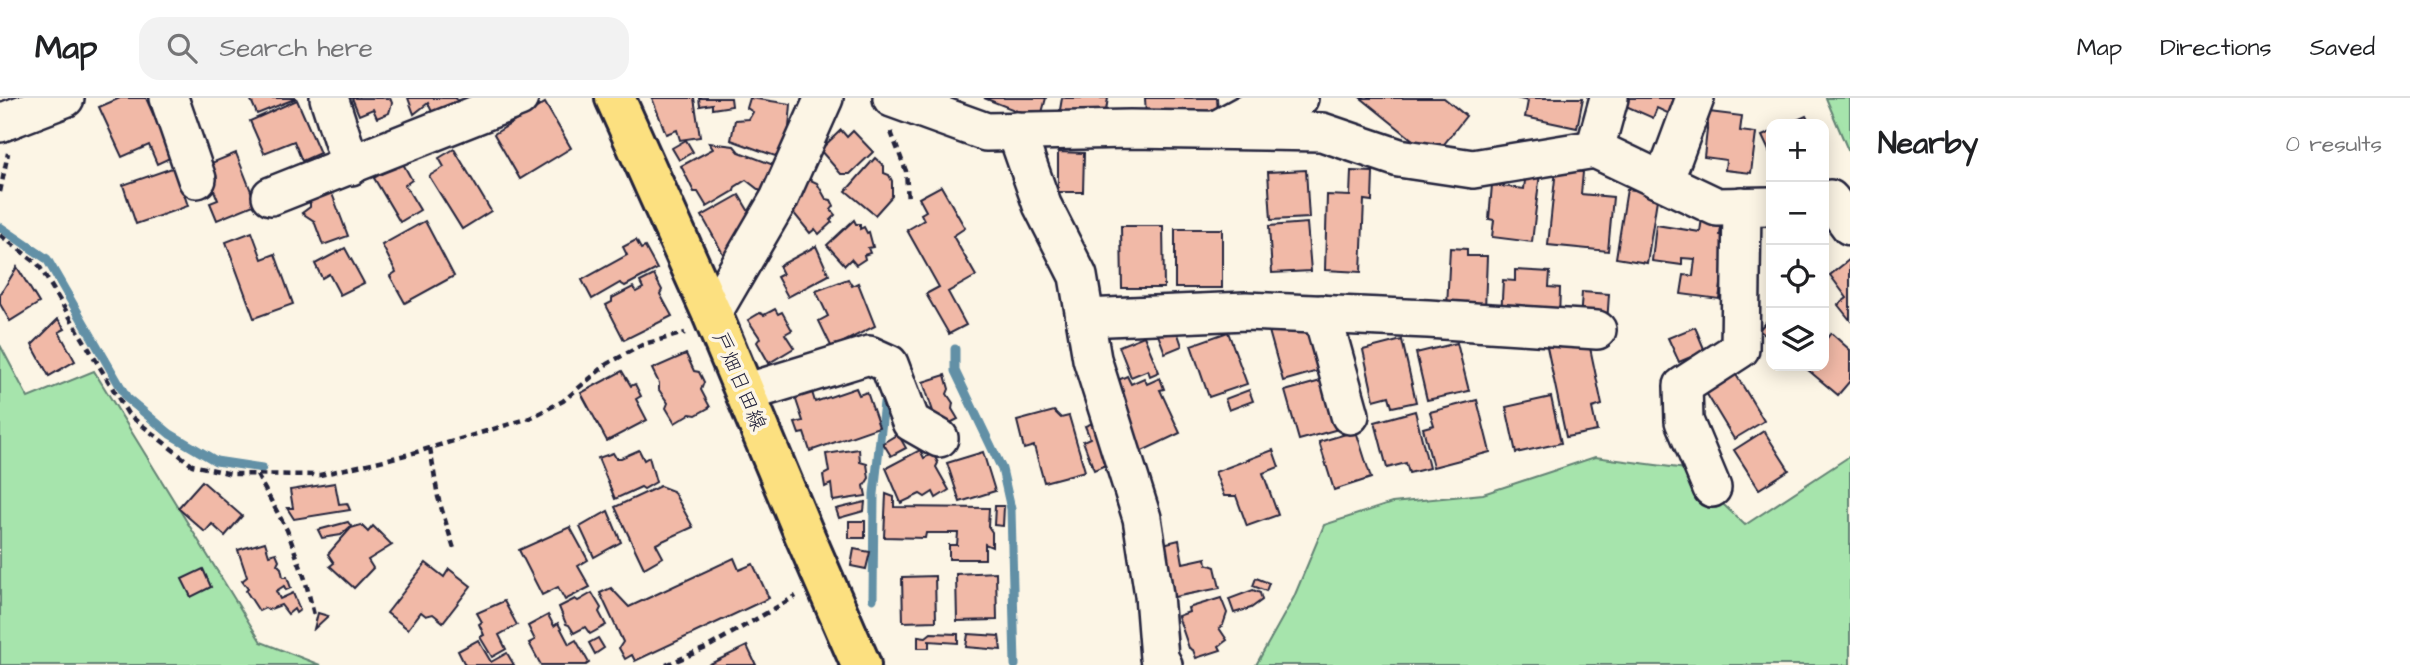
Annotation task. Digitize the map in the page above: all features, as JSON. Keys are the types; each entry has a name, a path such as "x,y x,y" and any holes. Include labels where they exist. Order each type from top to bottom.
{"main road":[{"name":"戸畑日田線","path":"615,98 702,322 745,393 861,665"}],"street":[{"path":"2,134 65,98"},
{"path":"169,98 198,179"},
{"path":"329,98 351,166"},
{"path":"271,196 519,98"},
{"path":"702,322 779,199 824,98"},
{"path":"1217,129 1273,99 1299,98"},
{"path":"1595,149 1609,98"},
{"path":"1657,179 1671,163 1695,98"},
{"path":"890,112 935,105 986,132 1217,129 1322,132 1399,158 1473,169 1595,149 1717,207 1756,206 1740,349 1683,386 1684,421 1712,488"},
{"path":"1016,131 1042,205 1078,276 1092,359 1142,518 1154,595 1159,659 1163,665"},
{"path":"1085,318 1246,311 1597,330"},
{"path":"1322,314 1350,415"},
{"path":"745,393 869,355 889,364 911,422 939,438"}],"path":[{"path":"890,112 905,171 908,201"},
{"path":"0,192 9,155 2,134"},
{"path":"0,235 38,264 128,414 192,465 232,474 320,475 430,448 530,418 563,401 607,364 644,344 702,322"},
{"path":"430,448 438,497 454,549"},
{"path":"256,474 287,530 305,579 314,615"},
{"path":"666,665 706,648 825,581"}],"green space":[{"path":"1826,98 1850,98 1850,155"},
{"path":"0,345 28,398 94,371 261,642 320,665 0,665"},
{"path":"1850,456 1850,665 1256,665 1294,597 1324,525 1392,503 1483,494 1595,457 1686,469 1745,525"}],"building":[{"path":"120,98 146,98 172,157 157,164 149,145 122,157 99,107"},
{"path":"250,98 297,98 257,114"},
{"path":"352,98 390,98 392,103 389,113 377,118 373,109 359,115"},
{"path":"408,98 456,98 458,102 432,112 428,103 414,114"},
{"path":"652,98 694,98 700,137 680,140 677,130 666,134"},
{"path":"699,98 731,98 732,106 712,109 712,104 700,106"},
{"path":"750,98 791,104 787,151 780,149 778,157 731,140 735,120 749,119 753,112 747,108"},
{"path":"984,98 1046,98 1040,120"},
{"path":"1062,98 1108,98 1105,117 1060,110"},
{"path":"1145,98 1217,98 1218,114 1146,116"},
{"path":"1361,98 1444,98 1466,116 1434,157"},
{"path":"1516,98 1583,98 1577,128 1525,117 1528,101"},
{"path":"1621,98 1685,98 1676,117 1657,108 1653,118 1619,103"},
{"path":"297,100 320,153 302,161 294,141 264,153 250,121"},
{"path":"545,103 571,148 520,179 494,134"},
{"path":"1709,112 1742,116 1740,131 1756,133 1751,173 1725,170 1726,160 1704,157"},
{"path":"841,130 847,137 853,131 873,152 850,174 841,174 820,150"},
{"path":"686,140 693,152 679,160 672,148"},
{"path":"709,143 734,146 739,152 779,167 768,197 746,180 735,187 734,191 707,207 698,192 694,192 681,166 713,149"},
{"path":"454,149 491,211 462,229 429,176 444,167 439,158"},
{"path":"1058,152 1084,153 1083,192 1058,192"},
{"path":"236,153 256,204 217,220 210,203 218,200 204,166"},
{"path":"875,158 884,166 884,173 889,175 892,181 892,196 875,215 846,191"},
{"path":"402,162 412,180 405,185 420,210 400,222 374,178"},
{"path":"175,167 188,206 136,224 123,185"},
{"path":"1556,169 1583,172 1581,194 1613,197 1608,251 1548,245"},
{"path":"1306,170 1309,218 1271,220 1268,172"},
{"path":"1351,171 1373,172 1372,201 1364,200 1361,272 1325,270 1327,195 1350,196"},
{"path":"1526,172 1540,173 1532,242 1492,237 1494,220 1489,219 1492,185 1524,189"},
{"path":"802,176 817,183 826,199 831,200 834,206 831,210 835,215 830,220 832,222 819,234 815,229 810,233 793,212 786,209"},
{"path":"941,186 965,228 953,236 976,276 948,292 966,325 949,334 926,294 939,287 907,230 924,220 921,214 926,211 919,198"},
{"path":"1627,189 1658,193 1647,263 1616,258"},
{"path":"331,191 348,236 323,245 314,221 302,213 310,207 310,199"},
{"path":"739,195 755,222 727,261 702,216"},
{"path":"1702,218 1722,220 1720,235 1728,236 1719,299 1681,294 1684,275 1693,276 1695,259 1682,258 1682,265 1652,261 1656,225 1700,232"},
{"path":"854,220 856,224 860,224 860,229 864,227 867,233 869,232 873,247 868,248 870,253 864,255 865,259 856,265 851,259 845,265 827,245"},
{"path":"425,221 454,276 405,303 390,276 396,272 382,245"},
{"path":"1307,223 1311,271 1272,273 1269,226"},
{"path":"1121,226 1163,226 1164,288 1122,288"},
{"path":"1175,229 1222,229 1222,288 1175,288"},
{"path":"252,232 262,259 275,254 293,304 254,318 226,242"},
{"path":"636,240 641,249 645,247 657,269 625,286 620,283 592,299 582,280 627,255 623,247"},
{"path":"816,246 829,275 788,297 777,277 783,274 779,266"},
{"path":"345,248 364,283 340,295 329,274 322,278 315,264"},
{"path":"1450,248 1467,249 1467,256 1487,256 1485,309 1447,307"},
{"path":"1850,259 1850,320 1838,305 1847,298 1830,275"},
{"path":"17,267 39,303 10,321 0,304 0,295"},
{"path":"1515,270 1550,272 1549,287 1560,288 1559,320 1501,317 1503,280 1515,281"},
{"path":"654,275 662,290 660,294 672,316 624,340 606,305 612,302 612,298 633,287 636,292 643,288 640,282"},
{"path":"848,279 852,286 858,283 875,326 832,348 819,321 828,316 816,291"},
{"path":"1582,292 1609,294 1607,324 1580,322"},
{"path":"775,309 778,314 782,312 792,330 785,334 794,348 769,363 757,342 760,338 748,320"},
{"path":"58,319 65,329 59,332 75,361 49,376 32,345"},
{"path":"1311,319 1325,369 1283,381 1269,331"},
{"path":"1766,322 1766,336 1759,330"},
{"path":"1175,325 1182,346 1165,353 1157,332"},
{"path":"1695,327 1705,351 1679,362 1668,338"},
{"path":"1228,332 1247,384 1209,397 1191,345"},
{"path":"1831,333 1850,350 1850,381 1838,395 1809,371 1829,371"},
{"path":"1144,336 1159,372 1150,376 1148,370 1131,377 1119,346"},
{"path":"1588,338 1602,405 1592,408 1597,431 1566,437 1547,347"},
{"path":"1402,340 1416,402 1392,407 1389,396 1374,400 1363,350"},
{"path":"1457,343 1469,391 1427,400 1416,353"},
{"path":"686,354 694,371 699,372 704,382 701,390 710,407 675,423 666,408 668,403 659,390 659,383 652,369"},
{"path":"622,371 631,386 635,384 641,396 636,399 647,420 607,441 581,393"},
{"path":"1735,373 1764,421 1734,439 1705,391"},
{"path":"945,375 949,389 947,394 958,419 950,423 946,420 937,423 923,382"},
{"path":"1127,376 1131,384 1144,378 1147,384 1160,378 1164,389 1160,390 1180,433 1138,453 1107,385"},
{"path":"1328,379 1342,428 1299,440 1285,391"},
{"path":"856,388 859,395 867,392 879,427 810,451 804,433 799,434 795,423 803,421 795,397 812,392 815,402"},
{"path":"1249,390 1253,401 1229,410 1225,399"},
{"path":"1551,397 1561,443 1516,453 1506,407"},
{"path":"1477,400 1490,452 1433,467 1423,428 1434,425 1430,412"},
{"path":"1054,411 1061,418 1069,416 1085,471 1044,482 1034,446 1024,449 1017,421"},
{"path":"1415,411 1429,468 1409,473 1406,463 1387,468 1375,422"},
{"path":"1098,421 1113,462 1094,470 1083,441 1090,438 1085,426"},
{"path":"1356,431 1371,478 1334,490 1319,442"},
{"path":"1764,431 1789,470 1759,489 1734,450"},
{"path":"898,434 906,448 891,456 883,443"},
{"path":"859,449 860,462 867,464 869,478 864,486 866,496 833,501 831,484 825,487 823,475 829,472 826,454"},
{"path":"639,450 644,460 649,457 656,482 615,499 598,458 613,453 616,458 621,458"},
{"path":"920,450 924,458 933,453 938,463 936,467 949,490 936,498 933,492 925,497 920,494 901,503 886,468"},
{"path":"1273,450 1279,467 1263,473 1278,515 1247,526 1236,496 1224,496 1215,472"},
{"path":"983,452 995,491 960,502 947,463"},
{"path":"202,481 242,516 225,536 212,524 205,532 178,508"},
{"path":"335,483 339,504 347,503 350,510 294,519 287,508 293,508 290,490"},
{"path":"660,486 673,491 693,527 656,544 663,557 644,568 615,507"},
{"path":"886,494 894,497 894,507 989,508 988,526 992,532 992,547 985,544 985,559 949,559 949,545 957,545 958,533 926,533 925,538 884,537"},
{"path":"865,502 864,511 839,518 836,509"},
{"path":"995,506 1004,506 1003,526 994,525"},
{"path":"608,511 621,542 594,557 580,527"},
{"path":"849,521 865,521 865,538 849,538"},
{"path":"348,522 351,526 341,535 322,538 318,530"},
{"path":"361,525 368,532 373,526 392,545 368,560 373,568 354,588 330,566 334,563 328,554 351,528"},
{"path":"570,527 588,560 578,566 590,587 565,600 558,587 542,595 519,550"},
{"path":"1179,540 1183,563 1206,558 1207,564 1215,567 1220,588 1174,597 1163,544"},
{"path":"265,542 269,555 276,553 279,560 277,564 291,588 286,590 284,586 276,591 280,599 293,593 300,610 296,613 294,609 288,614 281,605 259,611 246,591 248,589 242,581 247,577 238,550"},
{"path":"854,549 870,552 866,569 851,566"},
{"path":"734,558 739,570 753,564 769,598 635,661 632,655 625,659 619,648 623,642 600,593 611,588 629,607"},
{"path":"426,563 444,577 449,569 471,586 443,622 433,614 426,616 421,612 408,629 387,613"},
{"path":"203,569 211,587 191,597 182,579"},
{"path":"996,572 997,620 957,621 956,574"},
{"path":"935,576 936,621 903,622 902,577"},
{"path":"1256,578 1269,583 1266,591 1253,586"},
{"path":"1253,590 1260,593 1262,600 1251,608 1234,613 1229,599"},
{"path":"592,593 601,608 599,612 606,625 590,634 585,627 574,633 566,624 559,607"},
{"path":"1221,598 1227,613 1223,625 1219,628 1227,640 1219,646 1221,650 1196,658 1193,650 1189,648 1178,616 1189,612 1188,608"},
{"path":"504,601 517,625 499,635 506,649 492,657 480,637 484,635 477,613"},
{"path":"318,613 328,616 314,629"},
{"path":"548,615 554,626 558,623 569,644 576,640 589,663 541,665 529,643 535,640 528,626"},
{"path":"931,633 958,634 958,643 929,641 929,648 918,648 918,636 926,637"},
{"path":"968,634 999,636 1001,650 966,647"},
{"path":"598,638 604,648 595,654 589,643"},
{"path":"478,640 491,662 507,653 514,665 465,665 458,651"},
{"path":"747,646 756,665 708,665"}],"waterway":[{"path":"0,227 47,259 127,398 170,434 216,461 262,468"},
{"path":"955,349 955,371 1002,469 1011,509 1015,665"},
{"path":"873,599 874,494 884,402"}]}
